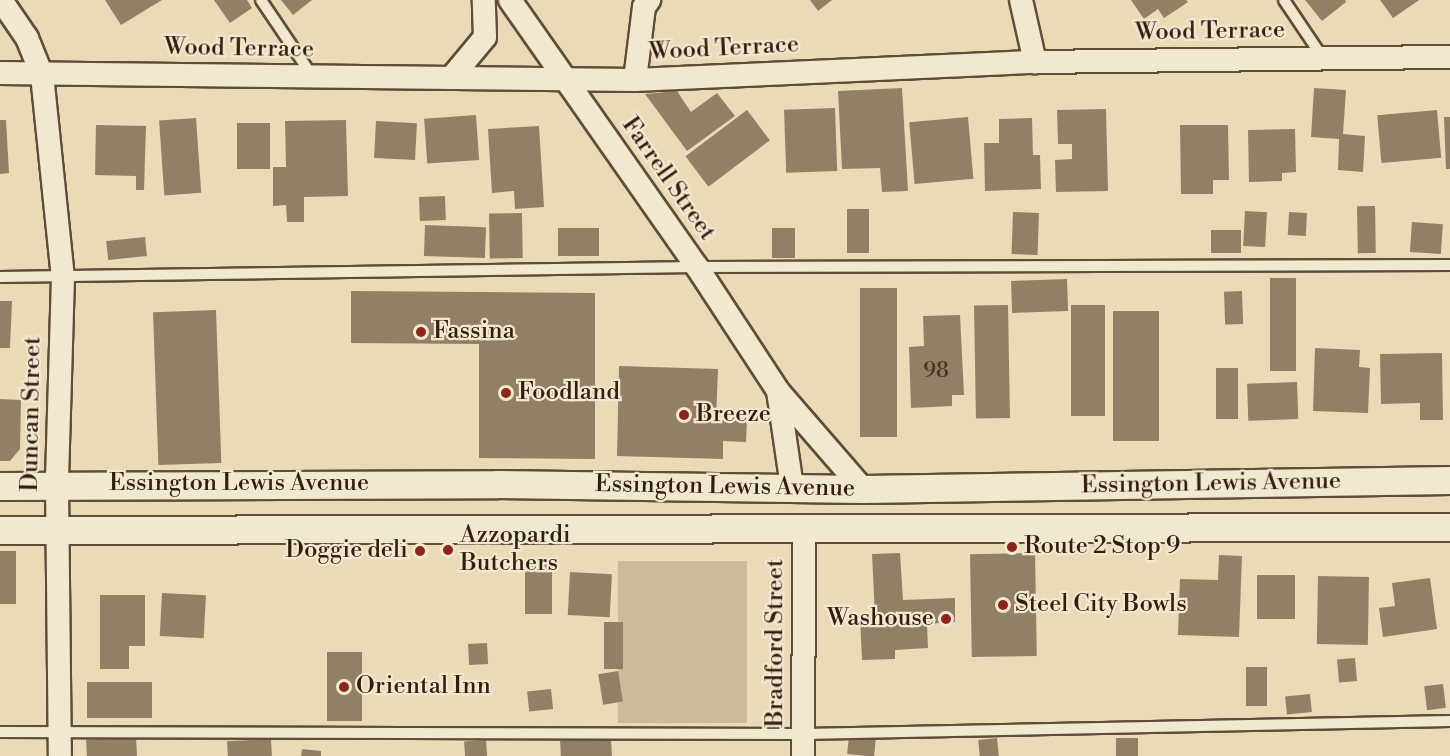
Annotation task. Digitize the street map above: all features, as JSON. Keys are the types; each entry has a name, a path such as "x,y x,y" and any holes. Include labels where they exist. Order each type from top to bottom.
{"street":[{"name":"Duncan Street","path":"1,0 27,38 42,75 63,277 57,484 60,756"},
{"path":"451,78 484,37 484,0"},
{"name":"Farrell Street","path":"510,0 697,267 778,391 863,489"},
{"path":"635,80 644,7 649,0"},
{"path":"1021,0 1035,62"},
{"name":"Wood Terrace","path":"0,73 635,80 1035,62 1450,57"},
{"name":"Farrell Street","path":"778,391 792,488"},
{"name":"Essington Lewis Avenue","path":"0,486 57,484 863,489 1450,480"},
{"path":"792,488 804,530"},
{"name":"Essington Lewis Avenue","path":"0,530 1450,527"},
{"name":"Bradford Street","path":"803,745 804,530"}],"lane":[{"path":"261,0 313,77"},
{"path":"1284,0 1323,58"},
{"path":"0,278 697,267 1450,265"},
{"path":"0,732 60,731 803,745 1450,721"}],"shaded area":[{"path":"618,561 747,561 747,723 618,723"}],"building":[{"path":"105,0 162,0 121,25"},
{"path":"214,0 247,0 252,8 230,23"},
{"path":"281,0 312,0 293,15"},
{"path":"810,0 832,0 818,11"},
{"path":"1131,0 1186,0 1188,2 1164,18 1158,9 1144,19"},
{"path":"1305,0 1345,0 1346,2 1322,21"},
{"path":"1380,0 1419,0 1393,18"},
{"path":"902,88 908,191 882,192 880,168 842,169 838,91"},
{"path":"1314,88 1346,90 1343,134 1365,136 1363,172 1338,170 1339,139 1311,137"},
{"path":"677,91 691,112 717,93 735,116 687,151 645,94"},
{"path":"835,108 837,171 786,173 784,110"},
{"path":"1106,109 1108,191 1056,192 1055,160 1072,159 1072,144 1058,144 1057,110"},
{"path":"747,110 770,140 708,187 686,156"},
{"path":"1437,110 1441,158 1381,163 1377,115"},
{"path":"476,115 479,160 427,164 424,119"},
{"path":"968,117 973,179 915,184 909,122"},
{"path":"1444,117 1450,117 1450,169 1446,169"},
{"path":"196,118 201,193 164,195 159,121"},
{"path":"1032,118 1033,155 1040,155 1041,189 985,191 984,143 999,143 999,119"},
{"path":"0,120 6,120 9,173 0,174"},
{"path":"346,120 348,196 304,197 304,222 287,222 286,205 273,206 273,167 286,167 285,121"},
{"path":"376,121 417,123 415,160 374,158"},
{"path":"237,123 270,123 270,169 237,169"},
{"path":"96,125 146,126 144,190 136,190 136,176 95,175"},
{"path":"1180,125 1228,125 1229,180 1213,180 1213,194 1181,194"},
{"path":"539,126 544,207 515,209 514,191 492,193 488,129"},
{"path":"1295,129 1296,172 1282,173 1282,181 1249,182 1248,130"},
{"path":"445,196 446,220 420,221 419,197"},
{"path":"1357,206 1375,206 1376,253 1358,253"},
{"path":"847,209 869,209 869,253 847,253"},
{"path":"1245,211 1267,212 1265,247 1243,246"},
{"path":"1013,212 1039,213 1038,255 1012,254"},
{"path":"1289,212 1307,213 1306,236 1288,235"},
{"path":"522,213 523,258 490,259 489,214"},
{"path":"1412,222 1443,224 1441,254 1410,252"},
{"path":"425,225 486,227 485,258 424,256"},
{"path":"558,228 599,228 599,256 558,256"},
{"path":"772,228 795,228 795,258 772,258"},
{"path":"1211,230 1241,230 1241,253 1211,253"},
{"path":"145,237 147,256 108,260 106,241"},
{"path":"1270,278 1296,278 1296,371 1270,371"},
{"path":"1067,279 1068,311 1012,313 1011,281"},
{"path":"860,288 897,288 897,437 860,437"},
{"path":"351,291 595,293 595,459 479,458 479,344 351,343"},
{"path":"1242,291 1243,324 1225,325 1224,292"},
{"path":"0,301 12,301 10,348 0,348"},
{"path":"1008,305 1010,418 976,419 974,306"},
{"path":"1071,305 1105,305 1105,416 1071,416"},
{"path":"216,310 221,463 158,465 153,312"},
{"path":"1113,311 1159,311 1159,441 1113,441"},
{"path":"960,315 964,395 952,395 952,406 911,408 909,347 924,346 923,316"},
{"path":"1315,348 1360,350 1359,367 1370,368 1368,413 1313,411"},
{"path":"1442,353 1443,420 1420,420 1420,403 1381,404 1380,354"},
{"path":"619,366 718,369 716,420 747,421 746,442 723,441 723,459 617,456"},
{"path":"1216,368 1238,368 1238,419 1216,419"},
{"path":"1297,382 1298,419 1248,421 1247,384"},
{"path":"0,399 21,400 20,449 10,461 0,461"},
{"path":"0,551 16,551 16,604 0,604"},
{"path":"900,553 903,600 955,598 955,622 927,624 928,648 895,650 895,659 862,660 860,617 875,616 872,554"},
{"name":"Steel City Bowls","path":"1035,553 1037,656 972,657 970,554"},
{"path":"1219,555 1242,556 1239,637 1178,635 1180,579 1218,580"},
{"path":"525,563 552,563 552,614 525,614"},
{"path":"570,572 612,574 610,617 568,615"},
{"path":"1257,575 1295,575 1295,619 1257,619"},
{"path":"1318,576 1369,577 1368,645 1317,644"},
{"path":"1430,578 1437,629 1383,637 1379,608 1395,606 1392,583"},
{"path":"162,593 206,595 204,638 160,636"},
{"path":"100,595 145,595 145,646 129,646 129,669 100,669"},
{"path":"604,622 623,622 623,669 604,669"},
{"path":"487,643 488,664 469,665 468,644"},
{"name":"Oriental Inn","path":"327,652 362,652 362,721 327,721"},
{"path":"1355,658 1357,681 1339,682 1337,660"},
{"path":"1246,667 1267,667 1267,706 1246,706"},
{"path":"618,671 623,702 603,705 598,674"},
{"path":"87,682 152,682 152,718 87,718"},
{"path":"1443,684 1446,708 1427,710 1424,686"},
{"path":"551,689 553,709 529,711 527,692"},
{"path":"1310,694 1312,712 1287,715 1285,697"},
{"path":"849,736 876,739 874,756 847,754"},
{"path":"136,737 137,756 87,756 86,740"},
{"path":"611,738 612,756 561,756 560,741"},
{"path":"997,738 999,756 980,756 978,740"},
{"path":"1116,738 1138,738 1138,756 1116,756"},
{"path":"271,739 272,756 228,756 227,741"},
{"path":"486,740 487,756 465,756 464,742"},
{"path":"302,749 321,751 321,756 301,756"}],"place":[{"name":"Fassina","path":"421,332"},
{"name":"Foodland","path":"506,393"},
{"name":"Breeze","path":"684,415"},
{"name":"Route 2 Stop 9","path":"1012,547"},
{"name":"Azzopardi Butchers","path":"448,550"},
{"name":"Doggie deli","path":"420,551"},
{"name":"Steel City Bowls","path":"1003,605"},
{"name":"Washouse","path":"946,619"},
{"name":"Oriental Inn","path":"344,687"}]}
